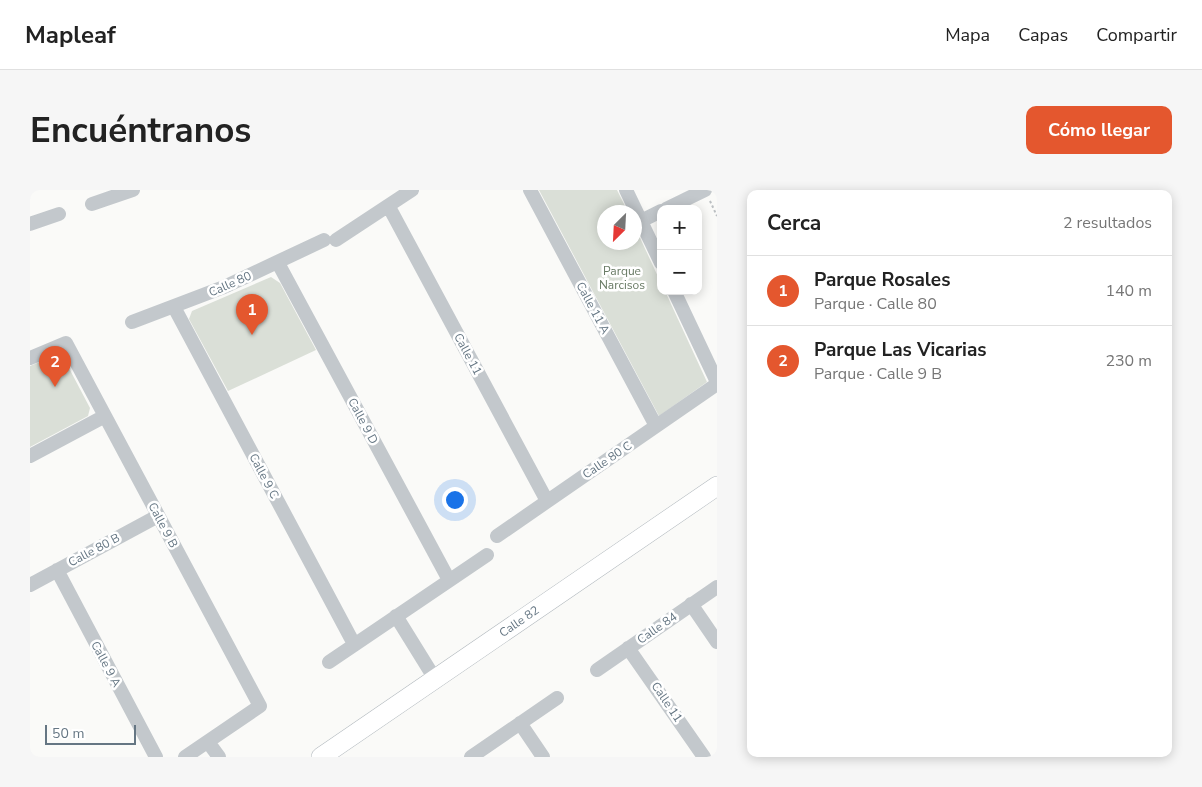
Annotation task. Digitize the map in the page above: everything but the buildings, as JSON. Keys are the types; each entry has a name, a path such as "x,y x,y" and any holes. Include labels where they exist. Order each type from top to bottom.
{"street":[{"path":"92,204 132,190"},
{"name":"Calle 80","path":"132,322 174,307 330,240 389,207 412,190"},
{"name":"Calle 11 A","path":"530,190 656,426"},
{"path":"626,190 633,205"},
{"path":"677,205 707,194"},
{"name":"Calle 11","path":"389,207 547,501"},
{"path":"30,224 59,214"},
{"path":"642,221 657,214"},
{"path":"642,223 657,255"},
{"name":"Calle 9 D","path":"278,263 449,580"},
{"path":"676,295 717,383"},
{"name":"Calle 9 C","path":"174,307 354,644"},
{"name":"Calle 9 B","path":"30,358 66,343 260,706 208,742"},
{"name":"Calle 80 C","path":"497,536 717,383"},
{"path":"30,456 105,416"},
{"name":"Calle 82","path":"321,757 717,486"},
{"name":"Calle 80 B","path":"30,585 158,516"},
{"path":"329,662 487,555"},
{"name":"Calle 9 A","path":"57,570 156,757"},
{"name":"Calle 84","path":"597,670 717,587"},
{"path":"691,604 717,642"},
{"path":"396,616 435,679"},
{"name":"Calle 11","path":"628,648 704,757"},
{"path":"470,757 558,698"},
{"path":"520,723 543,757"},
{"path":"185,757 208,742 219,757"}],"path":[{"path":"707,194 717,216"}],"green space":[{"name":"Parque Narcisos","path":"539,190 617,190 624,205 597,205 597,250 642,250 642,242 657,274 657,295 667,295 707,382 659,416"},
{"path":"271,277 280,283 316,350 228,391 189,319 192,311"},
{"path":"61,353 90,408 88,416 30,447 30,366"}],"place":[{"name":"Parque Rosales","path":"252,335"},
{"name":"Parque Las Vicarias","path":"55,387"}]}
